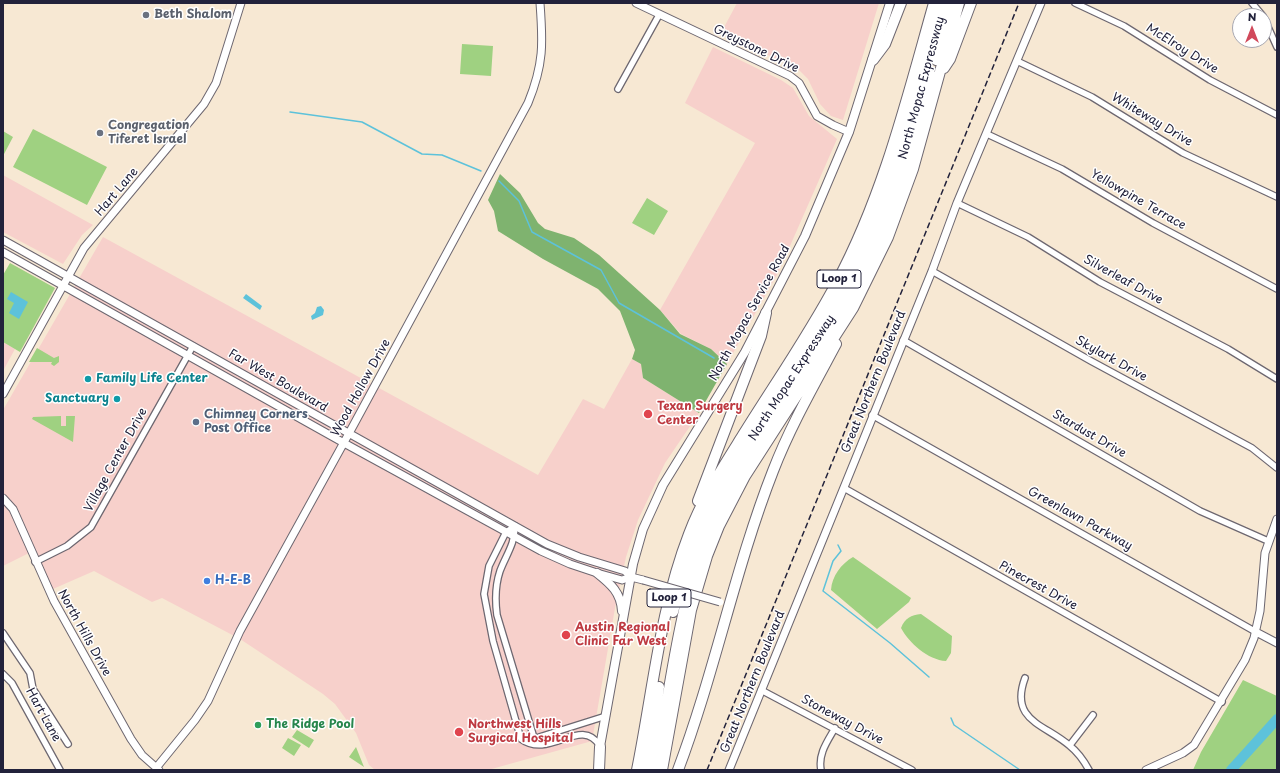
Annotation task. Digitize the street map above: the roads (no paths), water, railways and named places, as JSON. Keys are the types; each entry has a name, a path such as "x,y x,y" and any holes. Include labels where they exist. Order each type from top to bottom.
{"highway":[{"path":"873,60 886,44 901,3"},
{"name":"North Mopac Expressway","path":"638,770 676,569 690,532 726,462 816,318 853,251 885,172 934,3"},
{"path":"645,770 672,613 682,577 699,532 713,500 732,466 827,316 871,230 901,146 942,3"},
{"path":"654,770 683,612 692,579 708,534 731,486 831,327 880,235 910,149 952,3"},
{"name":"North Mopac Expressway","path":"662,770 691,610 707,556 716,532 745,476 853,308 885,243 913,169 959,3"},
{"path":"939,74 950,59 971,3"},
{"path":"678,770 712,669 725,604 776,464 797,418 842,334 853,308"},
{"path":"690,532 698,501 761,336 766,314"},
{"path":"638,770 644,760 653,726"},
{"path":"599,770 600,747"}],"main road":[{"name":"North Mopac Service Road","path":"594,770 606,716 631,576 643,529 663,485 745,352 806,236 849,132 890,3"},
{"path":"598,573 611,584 618,593 622,605 623,622"}],"street":[{"name":"Hart Lane","path":"3,394 84,248 204,104 216,83 241,3"},
{"name":"Wood Hollow Drive","path":"158,769 193,723 208,700 240,631 349,434 528,102 541,65 542,37 540,3"},
{"name":"Greystone Drive","path":"636,3 790,76 799,83 817,116 849,132"},
{"name":"Great Northern Boulevard","path":"729,770 844,488 872,414 932,271 957,203 1041,3"},
{"name":"McElroy Drive","path":"1075,3 1124,26 1210,80 1277,115"},
{"path":"618,89 659,15"},
{"path":"1272,36 1277,47"},
{"name":"Whiteway Drive","path":"1017,61 1092,97 1183,153 1277,197"},
{"name":"Yellowpine Terrace","path":"987,134 1062,168 1153,223 1277,289"},
{"name":"Silverleaf Drive","path":"957,203 1028,237 1100,282 1228,349 1277,379"},
{"name":"Far West Boulevard","path":"3,240 547,544 579,557 625,571 631,576 725,604"},
{"name":"Far West Boulevard","path":"3,252 515,537 570,564 622,580 631,576"},
{"name":"Skylark Drive","path":"932,271 1091,361 1252,448 1277,468"},
{"name":"Stardust Drive","path":"903,340 1200,511 1268,541"},
{"name":"Village Center Drive","path":"35,562 67,546 84,534 90,527 193,346"},
{"name":"Greenlawn Parkway","path":"872,414 1277,643"},
{"name":"Pinecrest Drive","path":"844,488 1222,702"},
{"name":"North Hills Drive","path":"3,498 13,509 35,562 54,601 131,739 142,755 158,769"},
{"path":"1146,770 1183,753 1194,745 1222,702 1245,660 1256,632 1260,612 1263,566 1268,541 1277,519"},
{"path":"515,526 506,532 491,560 486,576 484,594 493,641 521,739 529,744 541,746 586,734 595,738 600,747"},
{"path":"515,526 515,537 500,572 495,592 497,615 534,738"},
{"path":"3,633 30,673 32,678 31,686 68,744"},
{"path":"493,641 503,634"},
{"name":"Hart Lane","path":"3,674 12,683 60,770"},
{"path":"1025,678 1021,689 1022,704 1025,714 1070,745 1082,758 1089,770"},
{"name":"Stoneway Drive","path":"761,690 835,728 910,770"},
{"path":"1070,745 1093,715"},
{"path":"529,744 534,738 606,716"},
{"path":"820,770 823,749 835,728"}],"water":[{"path":"11,292 28,302 19,319 9,313 14,303 7,299"},
{"path":"246,294 262,306 260,310 243,298"},
{"path":"321,306 324,310 323,315 312,320 311,316 315,313 317,307"}],"waterway":[{"path":"290,112 362,122 422,154 442,155 481,171"},
{"path":"499,181 519,201 532,232 601,270 619,303 714,358"},
{"path":"838,545 841,551 833,561 823,591 890,643 929,677"},
{"path":"951,718 954,725 1020,770"},
{"path":"1231,770 1277,719"}],"railway":[{"path":"707,770 1019,3"}],"place":[{"name":"Beth Shalom","path":"146,15"},
{"name":"Congregation Tiferet Israel","path":"100,133"},
{"name":"Family Life Center","path":"88,379"},
{"name":"Sanctuary","path":"117,399"},
{"name":"Texan Surgery Center","path":"648,414"},
{"name":"Chimney Corners Post Office","path":"196,422"},
{"name":"H-E-B","path":"207,581"},
{"name":"Austin Regional Clinic Far West","path":"566,635"},
{"name":"The Ridge Pool","path":"258,725"},
{"name":"Northwest Hills Surgical Hospital","path":"459,732"}]}
